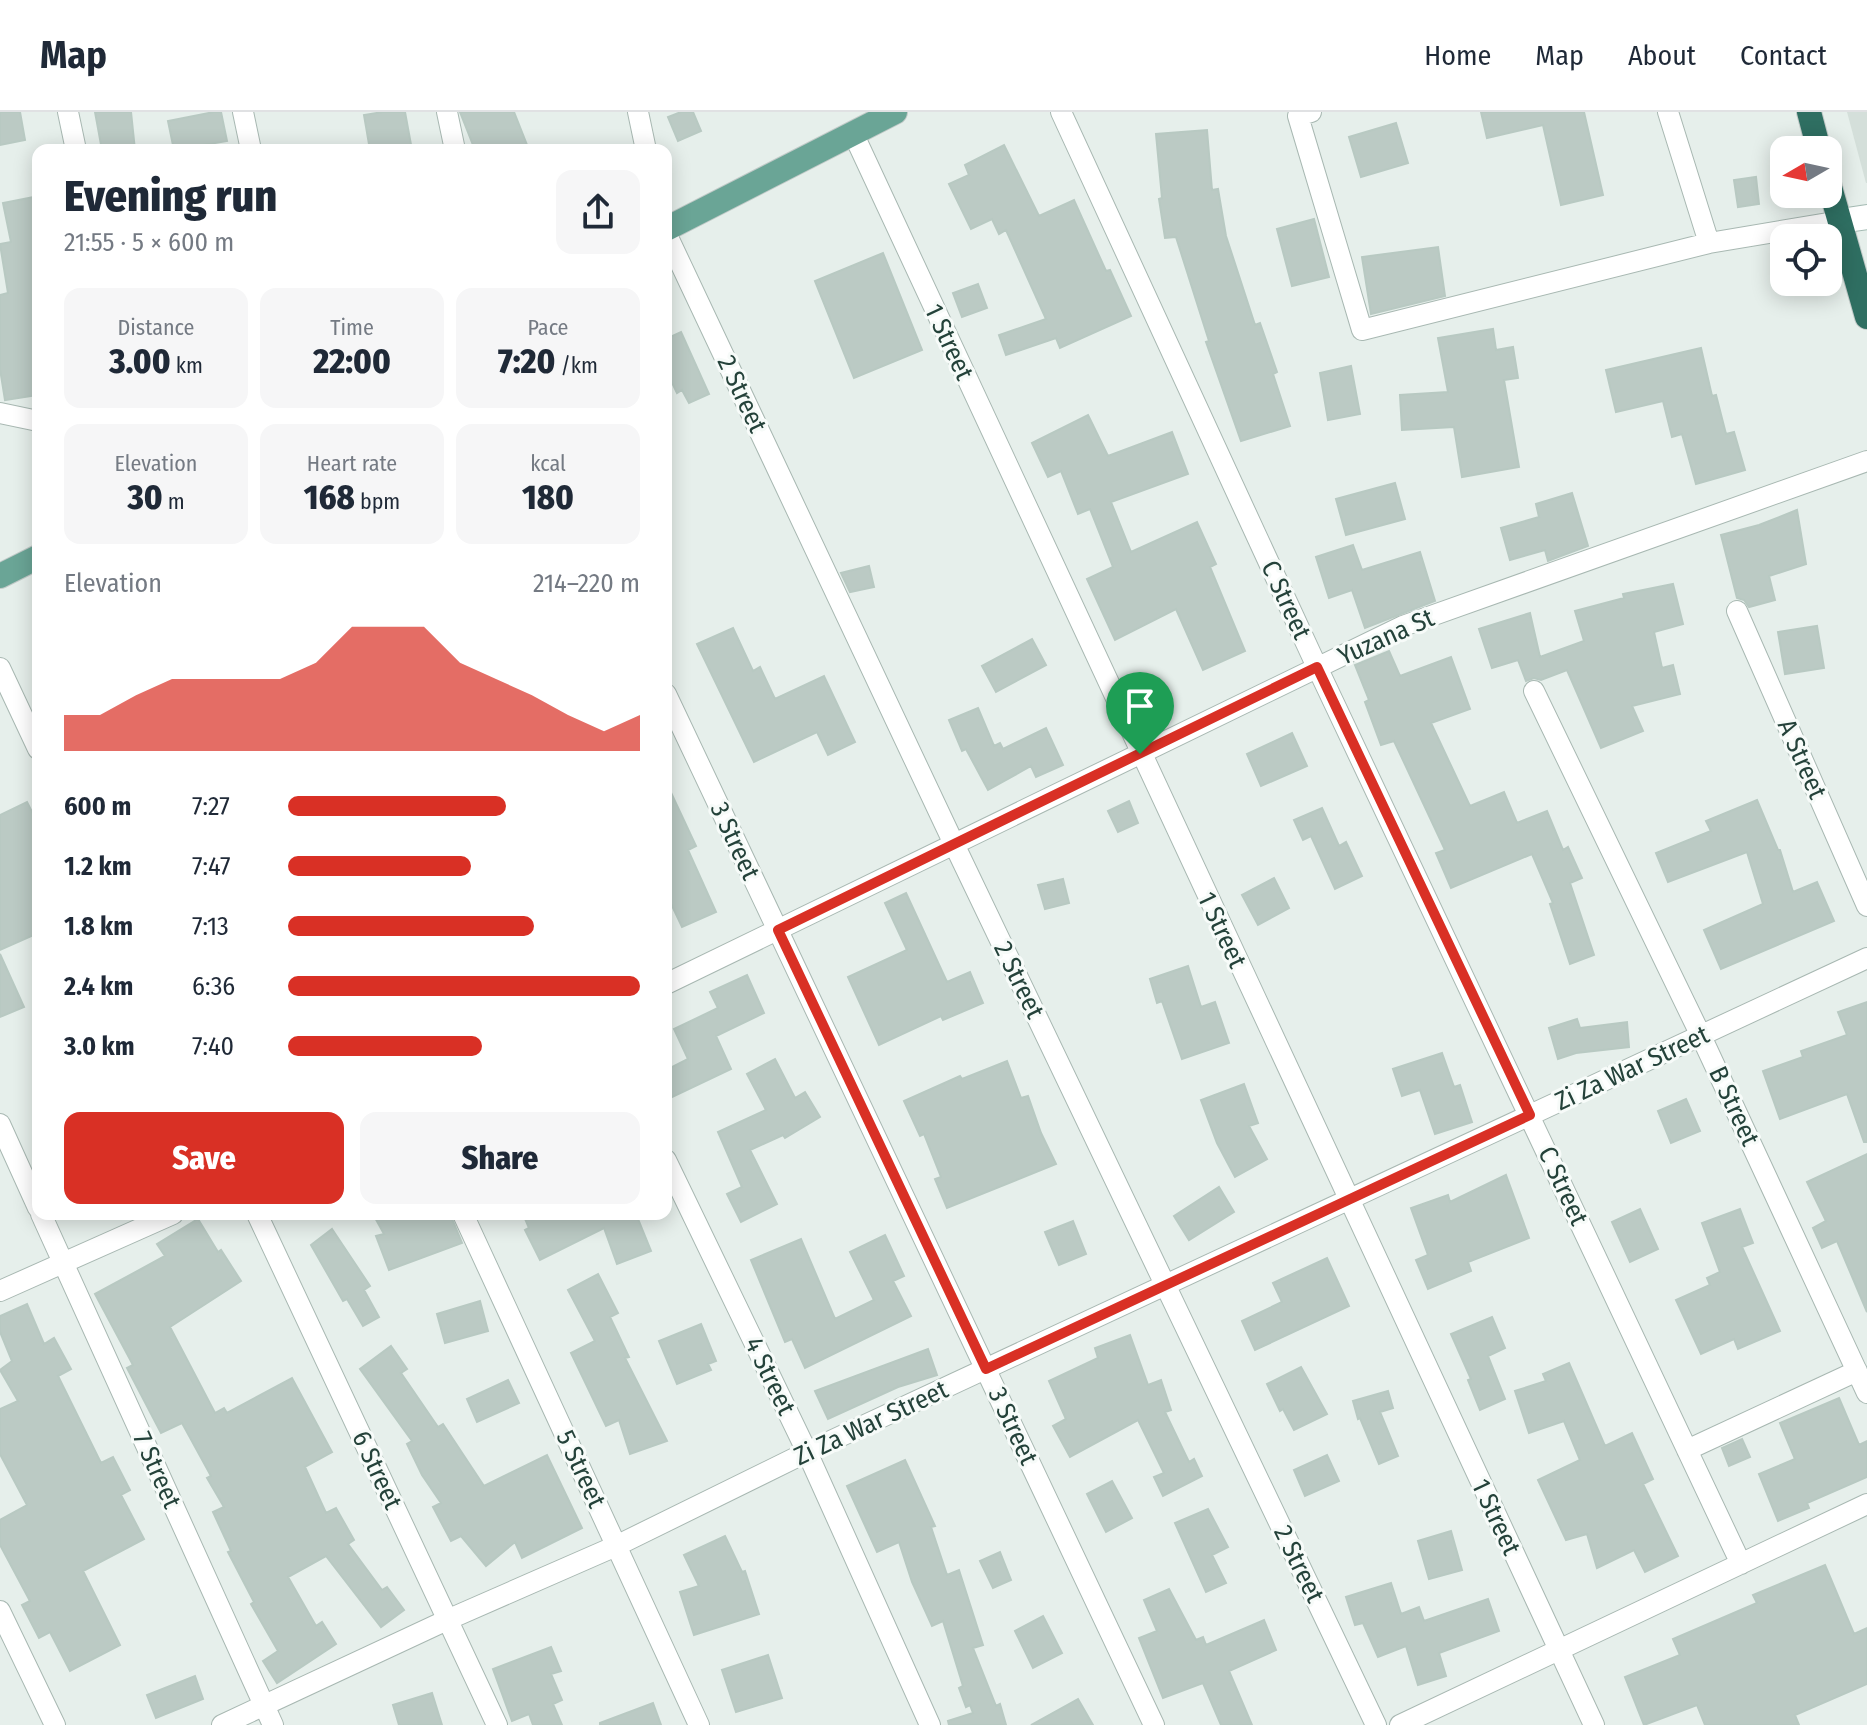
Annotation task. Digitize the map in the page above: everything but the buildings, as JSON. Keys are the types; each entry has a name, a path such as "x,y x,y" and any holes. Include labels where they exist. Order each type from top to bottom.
{"highway":[{"path":"1809,112 1815,136"},
{"path":"1836,208 1867,317"}],"main road":[{"path":"672,228 895,112"},
{"path":"0,576 32,560"}],"street":[{"path":"68,112 75,144"},
{"path":"243,112 250,144"},
{"path":"447,112 454,144"},
{"path":"638,112 645,144"},
{"name":"C Street","path":"1061,112 1317,667 1741,1564"},
{"path":"1311,112 1298,116 1362,330 1709,243 1867,217"},
{"path":"1668,112 1709,243"},
{"name":"1 Street","path":"853,133 1594,1725"},
{"name":"2 Street","path":"672,244 954,844 1376,1725"},
{"path":"0,413 32,420"},
{"name":"Yuzana St","path":"672,981 1403,626 1867,461"},
{"name":"A Street","path":"1737,611 1867,906"},
{"path":"0,668 32,736"},
{"name":"B Street","path":"1534,691 1701,1036 1867,1393"},
{"name":"3 Street","path":"672,707 1154,1725"},
{"name":"Zi Za War Street","path":"222,1725 447,1620 616,1546 807,1452 1867,958"},
{"path":"0,1124 32,1195"},
{"name":"4 Street","path":"672,1172 807,1452 930,1725"},
{"name":"7 Street","path":"44,1220 273,1725"},
{"path":"0,1291 159,1220"},
{"name":"6 Street","path":"260,1220 497,1725"},
{"name":"5 Street","path":"466,1220 699,1725"},
{"path":"1687,1450 1857,1371"},
{"path":"1400,1725 1867,1504"},
{"path":"0,1611 55,1725"}],"shaded area":[{"path":"1847,112 1867,112 1867,183 1866,183"}],"route":[{"path":"1317,667 1530,1115 986,1369 778,930 1140,754 1317,667"}]}
